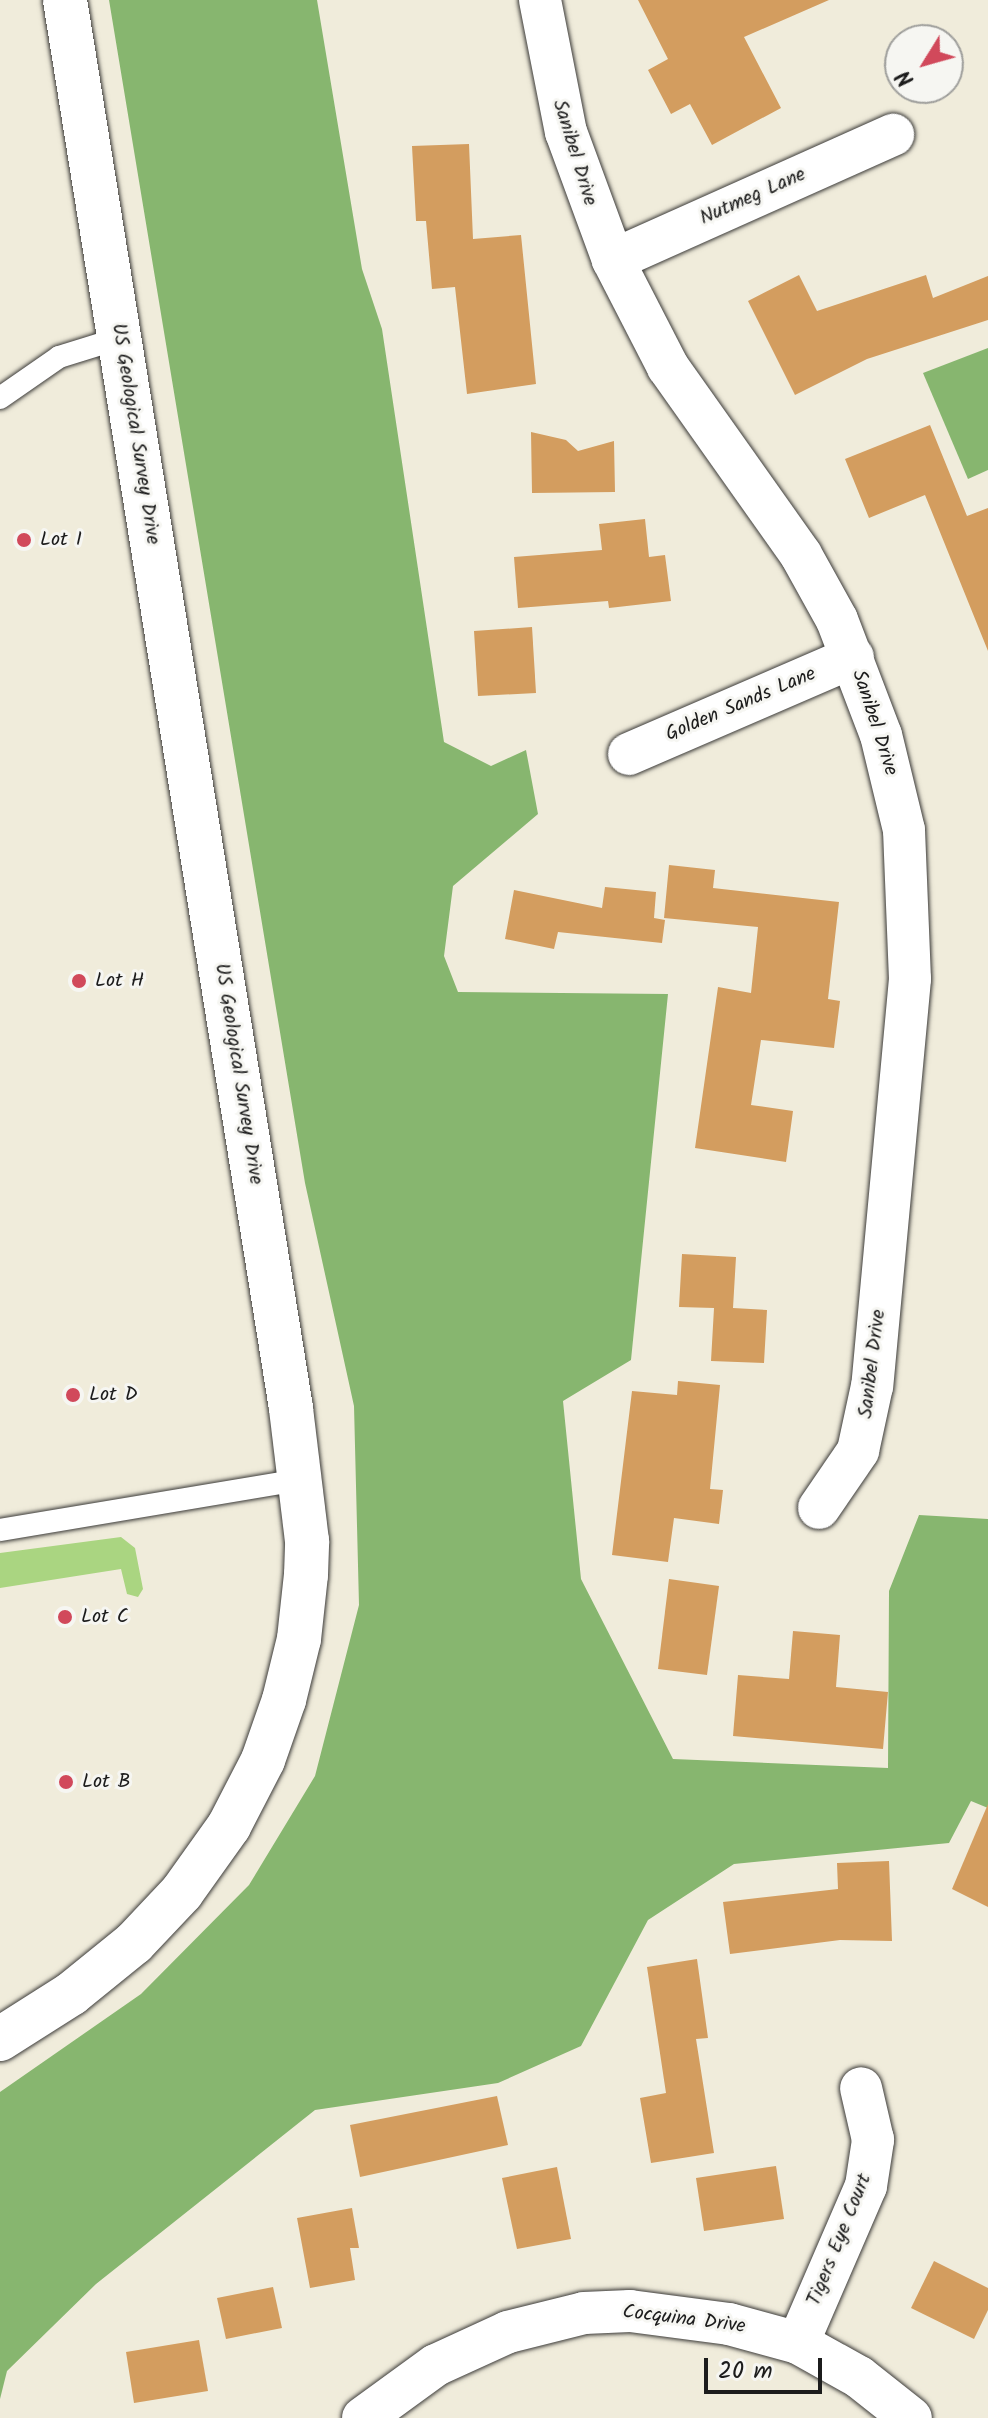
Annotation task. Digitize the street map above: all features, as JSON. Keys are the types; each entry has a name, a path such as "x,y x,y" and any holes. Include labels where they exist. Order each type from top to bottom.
{"street":[{"name":"US Geological Survey Drive","path":"0,2039 103,1970 158,1919 204,1863 250,1788 281,1710 299,1639 307,1541 300,1480 65,0"},
{"name":"Sanibel Drive","path":"540,0 563,120 613,260 674,376 819,584 853,657 881,735 904,830 910,979 866,1428 846,1472 819,1508"},
{"name":"Nutmeg Lane","path":"613,260 893,135"},
{"name":"Golden Sands Lane","path":"629,754 853,657"},
{"name":"Tigers Eye Court","path":"798,2343 866,2186 873,2140 861,2088"},
{"name":"Cocquina Drive","path":"363,2418 399,2389 474,2345 543,2320 584,2313 678,2315 766,2331 798,2343 859,2377 911,2418"}],"lane":[{"path":"0,398 59,357 120,338"},
{"path":"0,1530 300,1480"}],"green space":[{"path":"109,0 317,0 362,269 382,329 444,742 491,766 526,750 538,814 453,886 444,956 458,992 668,994 631,1360 563,1401 581,1579 673,1759 888,1768 889,1591 919,1515 988,1519 988,1808 971,1801 949,1843 734,1864 648,1920 581,2046 498,2083 315,2110 96,2284 7,2371 0,2399 0,2092 141,1994 249,1885 315,1776 359,1605 354,1406 305,1183"},
{"path":"988,348 988,470 968,479 923,373"},
{"path":"121,1537 135,1548 143,1589 138,1597 127,1594 121,1569 0,1588 0,1553"}],"building":[{"path":"638,0 829,0 744,37 781,108 712,145 690,104 671,114 648,70 668,59"},
{"path":"469,144 473,239 521,235 536,384 467,394 455,287 432,289 426,221 416,221 412,146"},
{"path":"799,275 817,311 926,275 933,298 988,276 988,320 867,359 795,395 748,301"},
{"path":"930,425 967,516 988,508 988,651 925,495 869,518 845,459"},
{"path":"531,432 566,440 578,451 614,441 615,492 532,493"},
{"path":"645,519 649,557 665,555 671,601 609,608 608,601 518,608 514,557 602,550 599,524"},
{"path":"532,627 536,693 478,696 474,631"},
{"path":"669,865 715,870 713,888 839,902 828,999 840,1001 834,1048 761,1040 751,1105 793,1111 786,1162 695,1148 718,987 751,993 758,927 664,918"},
{"path":"605,887 656,892 654,918 665,920 662,943 558,932 554,949 505,939 514,890 602,908"},
{"path":"682,1254 736,1257 733,1308 767,1310 764,1363 711,1361 714,1308 679,1307"},
{"path":"678,1381 720,1385 710,1489 723,1490 719,1524 674,1518 668,1562 612,1555 632,1391 677,1395"},
{"path":"669,1579 719,1586 707,1675 658,1669"},
{"path":"793,1631 840,1635 836,1687 888,1692 883,1749 733,1736 738,1675 789,1679"},
{"path":"988,1804 988,1907 952,1889"},
{"path":"889,1861 892,1941 840,1940 730,1954 723,1902 838,1889 837,1863"},
{"path":"697,1959 708,2038 696,2039 714,2153 651,2163 640,2098 666,2093 647,1967"},
{"path":"497,2096 508,2145 360,2177 350,2125"},
{"path":"776,2166 784,2219 704,2231 696,2178"},
{"path":"557,2167 571,2239 517,2249 502,2178"},
{"path":"352,2208 359,2248 350,2248 355,2280 310,2288 297,2218"},
{"path":"934,2261 988,2288 988,2310 974,2339 911,2308"},
{"path":"273,2287 282,2328 226,2339 217,2298"},
{"path":"199,2340 208,2391 134,2403 126,2352"}],"place":[{"name":"Lot I","path":"24,540"},
{"name":"Lot H","path":"79,981"},
{"name":"Lot D","path":"73,1395"},
{"name":"Lot C","path":"65,1617"},
{"name":"Lot B","path":"66,1782"}]}
